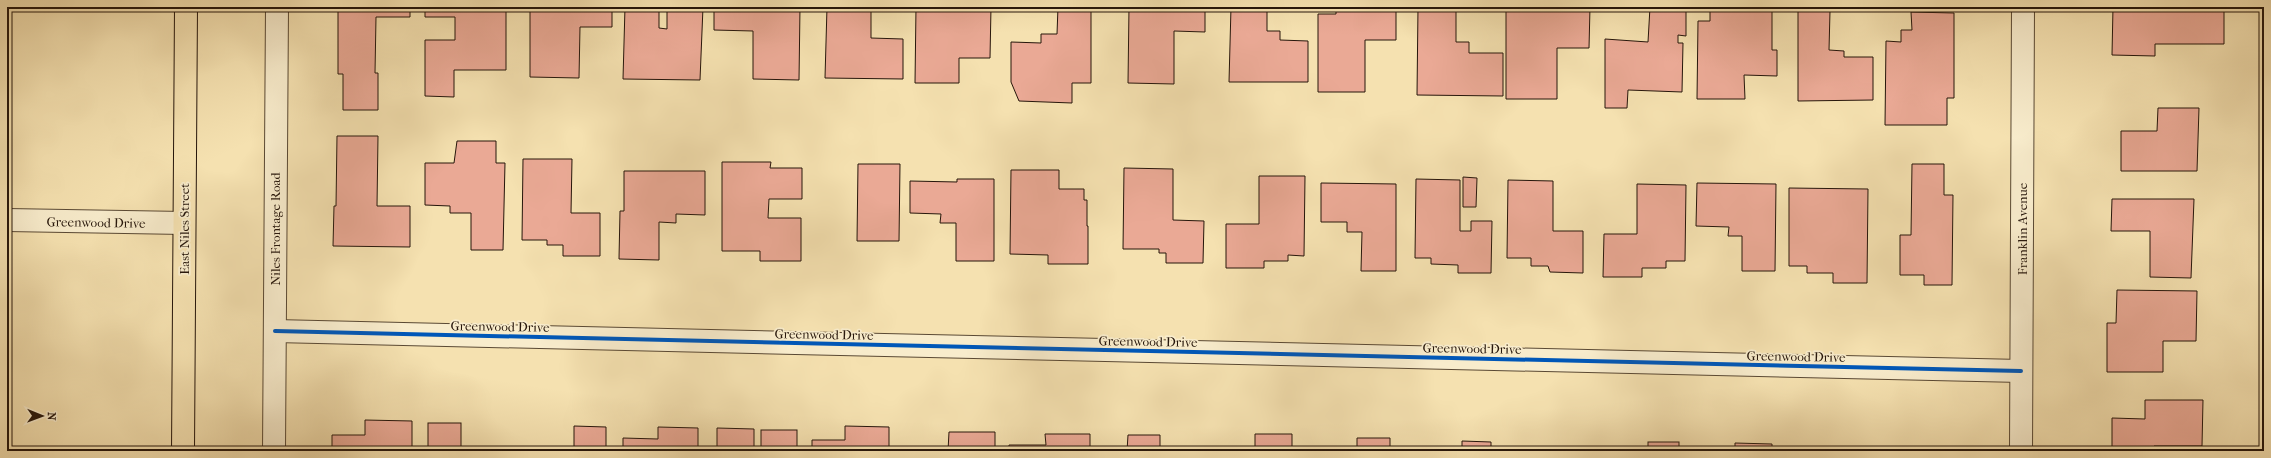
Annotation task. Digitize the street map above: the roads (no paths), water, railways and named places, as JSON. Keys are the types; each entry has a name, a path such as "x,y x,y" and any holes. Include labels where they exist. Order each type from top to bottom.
{"main road":[{"name":"East Niles Street","path":"183,451 186,7"}],"street":[{"name":"Niles Frontage Road","path":"274,451 277,7"},
{"name":"Franklin Avenue","path":"2020,451 2023,7"},
{"name":"Greenwood Drive","path":"7,220 184,223"},
{"name":"Greenwood Drive","path":"275,331 2021,371"}]}
